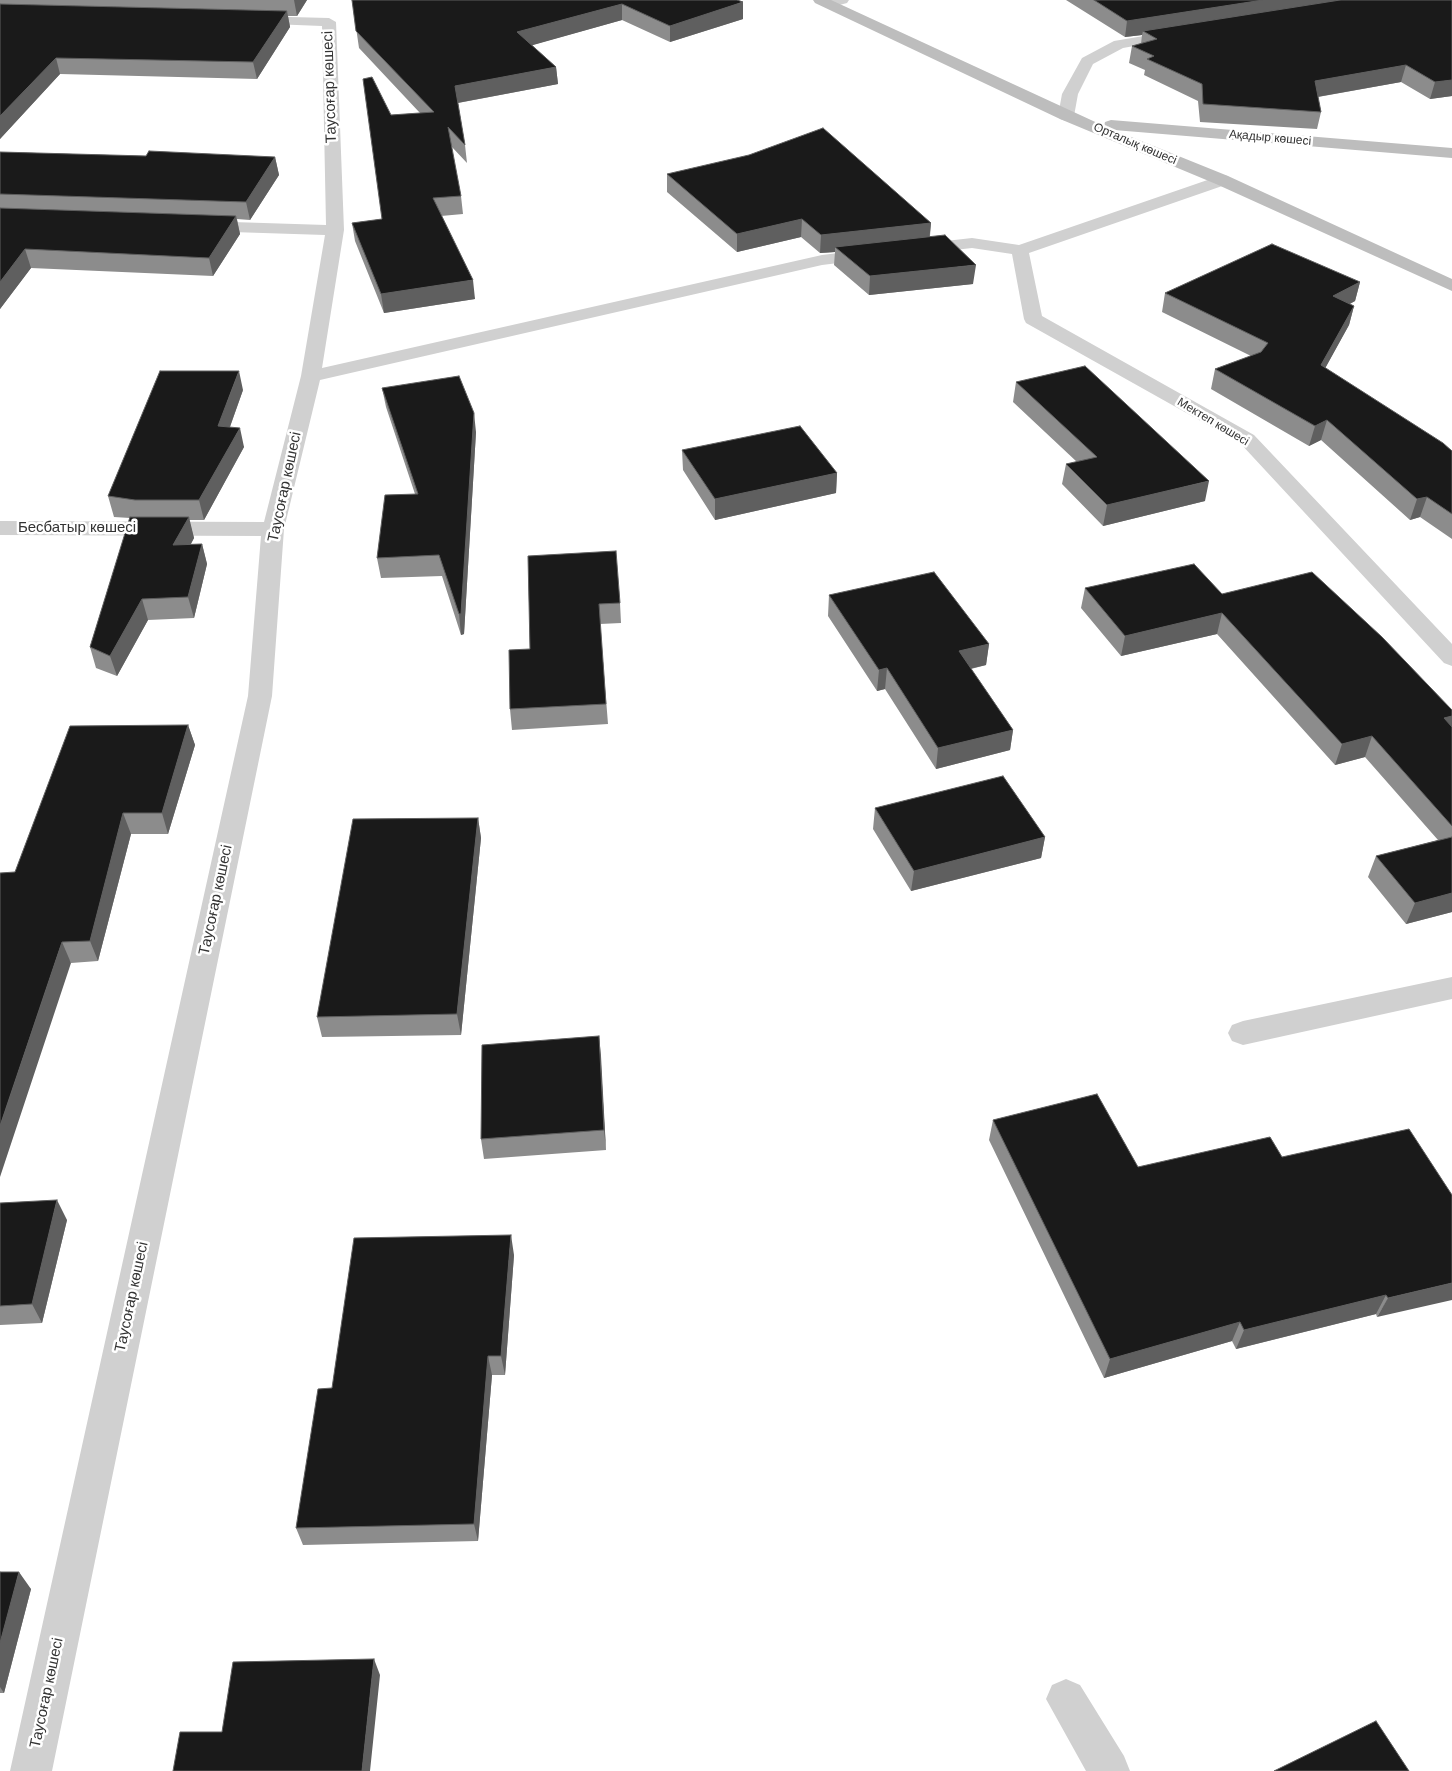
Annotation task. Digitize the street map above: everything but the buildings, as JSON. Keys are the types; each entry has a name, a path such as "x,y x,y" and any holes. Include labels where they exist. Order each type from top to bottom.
{"main road":[{"name":"Орталық көшесі","path":"830,1 1066,116 1222,180 1452,286"},
{"name":"Ақадыр көшесі","path":"1087,124 1452,152"}],"street":[{"name":"Тауcоғар көшесі","path":"31,1771 260,696 273,529 311,376 335,230 329,22 239,20"},
{"path":"1066,116 1070,94 1087,60 1120,44 1197,32"},
{"path":"311,376 822,260 972,243 1020,250 1222,180"},
{"path":"187,225 335,230"},
{"name":"Мектеп көшесі","path":"1020,250 1032,319 1247,439 1452,658"},
{"name":"Бесбатыр көшесі","path":"0,528 273,529"},
{"path":"1243,1034 1452,988"},
{"path":"1066,1699 1110,1771"}]}
